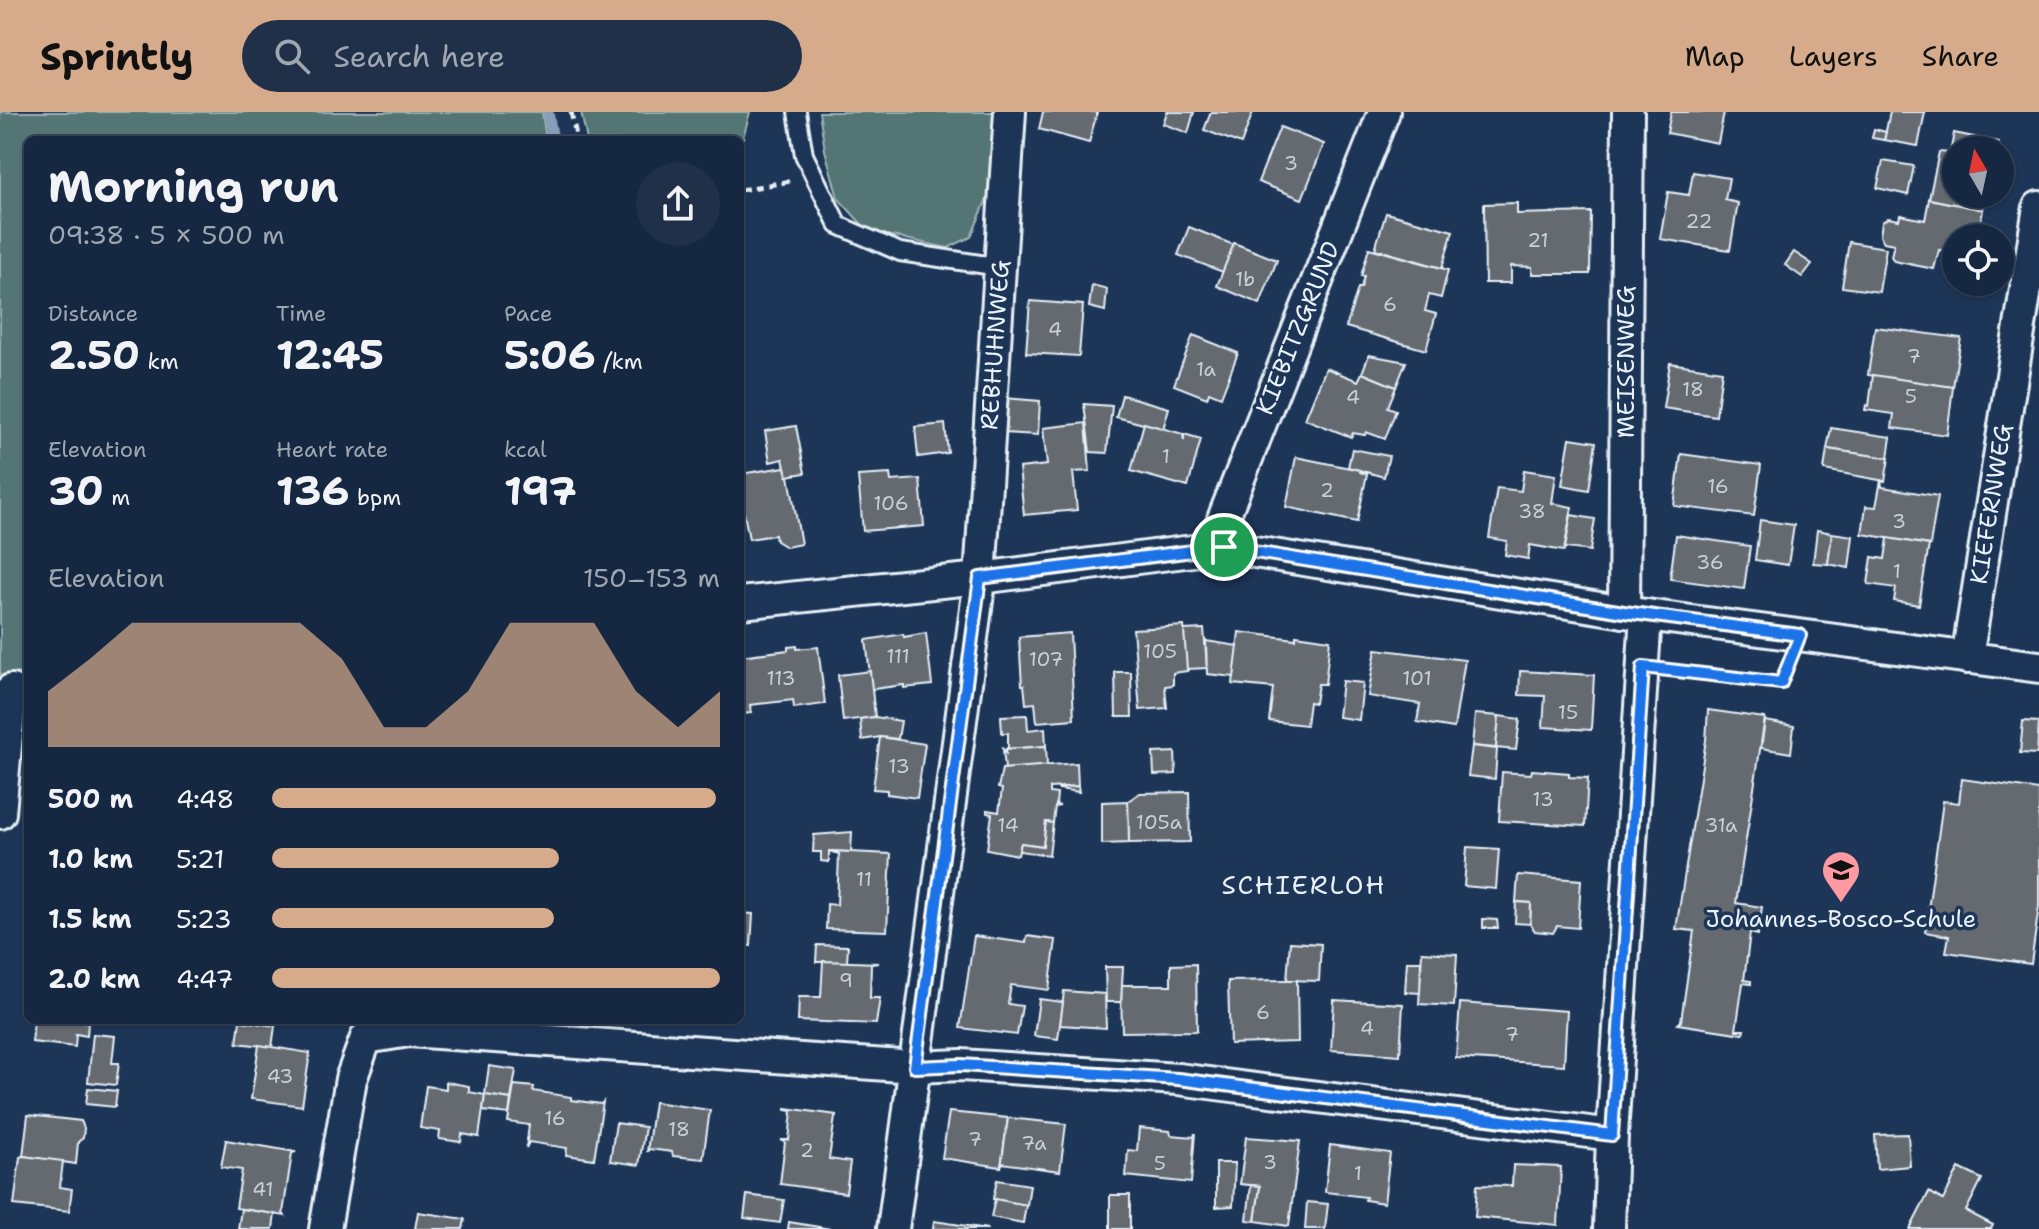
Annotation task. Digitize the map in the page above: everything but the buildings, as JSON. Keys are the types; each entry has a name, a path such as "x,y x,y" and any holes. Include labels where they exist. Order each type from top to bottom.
{"street":[{"name":"REBHUHNWEG","path":"893,1229 980,578 1010,112"},
{"name":"KIEBITZGRUND","path":"1224,547 1223,519 1384,112"},
{"name":"MEISENWEG","path":"1609,1229 1612,1135 1643,667 1635,613 1628,112"},
{"name":"KIEFERNWEG","path":"1967,658 2039,207"},
{"path":"744,603 980,578 1224,547 1635,613 2039,667"},
{"path":"0,813 13,689"},
{"path":"325,1229 351,1079 366,1038 409,1031 915,1067 961,1065 1178,1079 1612,1135"}],"lane":[{"path":"797,112 804,155 838,225 900,252 1000,267"}],"path":[{"path":"571,112 576,136"},
{"path":"744,189 815,177"},
{"path":"1643,667 1781,683 1800,635"}],"green space":[{"path":"0,112 542,112 545,136 24,136 24,673 0,676"},
{"path":"581,112 750,112 744,136 586,136"},
{"path":"819,112 997,112 997,175 971,237 948,248 868,231 838,198"}],"waterway":[{"path":"548,112 552,136"}],"place":[{"name":"Johannes-Bosco-Schule","path":"1841,904"}],"district":[{"name":"SCHIERLOH","path":"1304,885"}],"route":[{"path":"1224,547 1624,612 1800,635 1781,683 1643,667 1612,1135 1178,1079 961,1065 915,1067 980,578 1224,547"}]}
